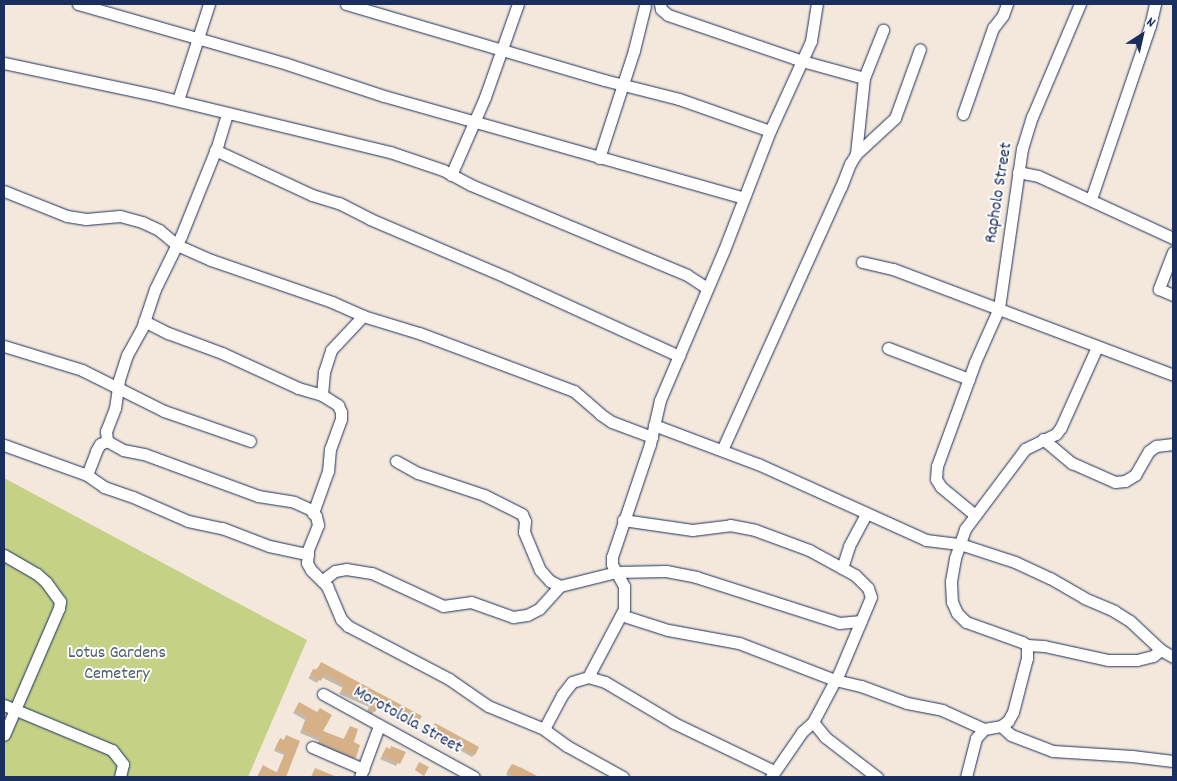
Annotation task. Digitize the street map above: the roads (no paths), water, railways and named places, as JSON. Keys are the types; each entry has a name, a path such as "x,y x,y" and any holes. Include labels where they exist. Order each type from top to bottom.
{"street":[{"path":"78,4 287,64 384,96 475,120 599,158 744,198"},
{"path":"178,100 196,38 209,4"},
{"path":"346,4 624,85 679,99 770,131"},
{"path":"451,175 485,97 518,4"},
{"path":"588,677 621,615 626,596 612,557 653,431 660,400 770,131 811,41 817,4"},
{"path":"963,114 993,28 1003,16 1007,4"},
{"name":"Rapholo Street","path":"975,515 941,487 936,479 937,466 992,319 999,308 1010,246 1018,172 1032,117 1080,4"},
{"path":"1091,199 1156,4"},
{"path":"599,158 624,85 640,5 660,6 668,15 802,62 864,78"},
{"path":"856,154 864,78 883,30"},
{"path":"722,450 748,387 850,164 856,154 895,118 920,49"},
{"path":"4,63 178,100 227,114 390,152 443,170 687,275 707,288"},
{"path":"107,440 106,431 115,408 127,355 144,321 155,289 177,245 215,150 227,114"},
{"path":"215,150 304,192 339,203 379,223 508,278 679,356"},
{"path":"1018,172 1038,176 1173,238"},
{"path":"4,190 67,216 86,219 120,216 142,222 159,230 177,245 211,260 315,296 363,316 419,333 574,391 612,422 722,450 831,496 866,514 926,540 960,544 1015,562 1114,611 1130,621 1161,650 1173,657"},
{"path":"1173,252 1159,288 1173,296"},
{"path":"862,262 893,269 1173,375"},
{"path":"322,395 324,372 331,350 363,316"},
{"path":"144,321 168,333 222,353 298,388 322,395 338,405 341,412 340,419 330,449 328,471 313,513"},
{"path":"4,346 82,370 118,390 164,411 250,441"},
{"path":"1097,347 1061,427 1056,434 1042,439 1025,449 996,491 965,529 951,581 952,602 957,613 966,622 1022,642 1027,646 1044,646 1108,660 1137,660 1153,656 1161,650"},
{"path":"888,348 969,379"},
{"path":"1042,439 1072,462 1115,482 1126,481 1135,475 1148,452 1156,446 1173,444"},
{"path":"87,476 96,451 100,444 107,440"},
{"path":"107,440 123,450 144,454 258,496 294,502 313,513 318,525 308,554 307,563 311,570 327,586 341,619 348,626 449,680 488,706 544,729 567,746 623,777"},
{"path":"4,445 87,476 104,487 133,497 188,521 222,528 269,546 308,554"},
{"path":"396,461 418,473 484,495 522,514 525,520 524,532 540,570 550,581 560,586"},
{"path":"842,568 849,546 866,514"},
{"path":"544,729 562,694 572,682 588,677 605,682 674,723 772,774 802,732 812,722 835,680 871,597 868,588 854,575 842,568 808,550 755,530 730,525 692,530 623,520"},
{"path":"4,555 37,574 46,582 60,601 59,608 4,735"},
{"path":"323,580 335,571 346,569 372,573 443,606 471,602 513,617 527,615 539,609 560,586 616,572 666,571 696,577 840,623 861,621"},
{"path":"621,615 668,630 739,643 835,680 861,686 907,704 942,710 984,729 1001,726 1008,721 1013,712 1027,658 1027,646"},
{"path":"840,623 851,644"},
{"name":"Morotolola Street","path":"323,694 474,777"},
{"path":"4,705 112,750 123,764 120,777"},
{"path":"812,722 825,737 878,777"},
{"path":"312,747 362,773 379,726"},
{"path":"1001,726 1011,735 1053,751 1132,756 1173,761"},
{"path":"966,777 976,738 984,729"}],"park label":[{"name":"Lotus Gardens Cemetery","path":"117,665"}]}
